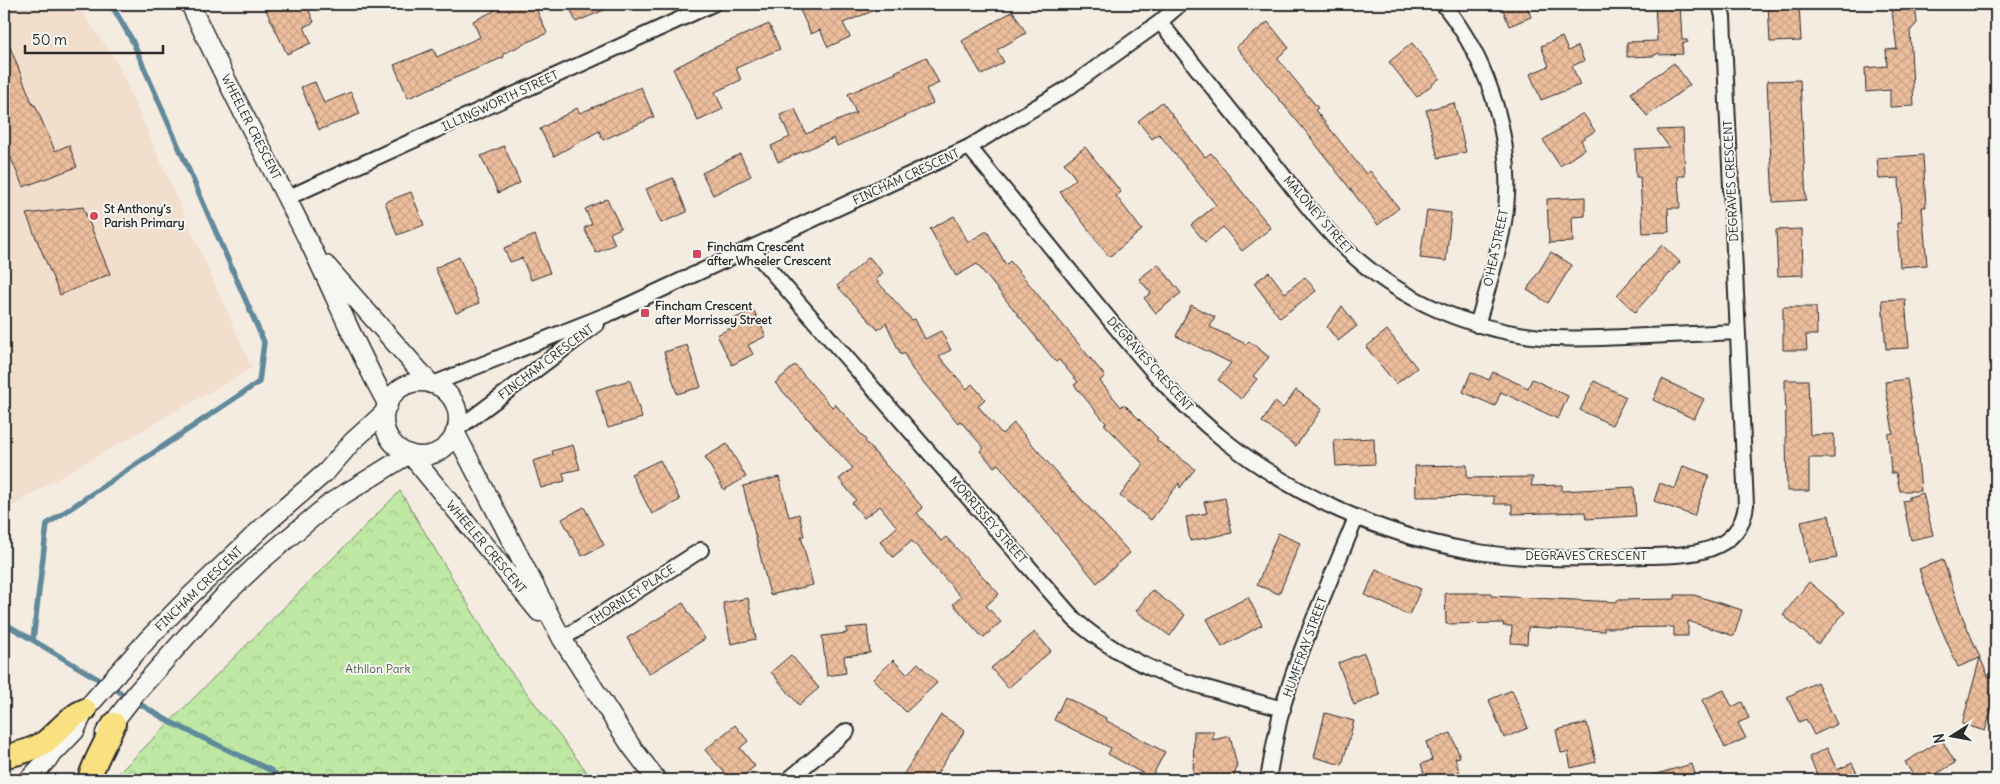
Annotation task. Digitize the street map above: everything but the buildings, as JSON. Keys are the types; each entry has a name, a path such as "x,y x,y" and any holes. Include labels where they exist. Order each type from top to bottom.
{"main road":[{"path":"4,756 24,752 44,743 77,713 91,704"},
{"path":"89,780 92,768 118,719"}],"street":[{"name":"WHEELER CRESCENT","path":"190,4 287,198 387,408"},
{"name":"ILLINGWORTH STREET","path":"287,198 713,4"},
{"name":"FINCHAM CRESCENT","path":"432,384 611,312 969,147 1068,88 1160,22 1180,4"},
{"name":"O'HEA STREET","path":"1443,4 1461,27 1480,60 1489,82 1502,126 1507,173 1505,220 1477,325"},
{"name":"DEGRAVES CRESCENT","path":"969,147 1139,356 1178,399 1223,439 1272,474 1327,505 1383,528 1440,545 1469,551 1529,558 1590,559 1693,554 1719,545 1739,528 1746,505 1723,17 1720,4"},
{"name":"MALONEY STREET","path":"1160,22 1316,216 1348,251 1386,281 1407,294 1452,316 1477,325 1498,331 1542,338 1588,339 1738,332"},
{"name":"MORRISSEY STREET","path":"751,248 1074,619 1089,632 1123,656 1142,666 1183,681 1282,708"},
{"name":"WHEELER CRESCENT","path":"312,250 432,384"},
{"name":"FINCHAM CRESCENT","path":"456,431 611,312"},
{"path":"420,382 432,384 448,395 454,402 458,420 456,431 445,448 437,452 428,456 409,454 391,440 386,430 387,408 391,398 409,384 420,382"},
{"name":"FINCHAM CRESCENT","path":"28,780 75,731 91,704 148,639 267,523 327,471 352,442 387,408"},
{"name":"WHEELER CRESCENT","path":"456,431 562,639 631,746 657,780"},
{"name":"WHEELER CRESCENT","path":"409,454 562,639"},
{"name":"FINCHAM CRESCENT","path":"78,780 97,741 118,719 137,692 222,598 261,561 330,503 409,454"},
{"name":"HUMFFRAY STREET","path":"1268,780 1282,708 1309,631 1356,518"},
{"name":"THORNLEY PLACE","path":"562,639 701,550"},
{"path":"788,780 847,731"}],"shaded area":[{"name":"St Anthony’s Parish Primary","path":"4,4 77,4 117,63 252,368 4,511"}],"green space":[{"name":"Athllon Park","path":"400,491 501,659 593,780 112,780"}],"waterway":[{"path":"33,640 47,524 259,382 264,342 132,40 111,4"},
{"path":"4,623 170,722 272,771 282,780"}],"place":[{"name":"St Anthony’s Parish Primary","path":"94,216"},
{"name":"Fincham Crescent after Wheeler Crescent","path":"697,254"},
{"name":"Fincham Crescent after Morrissey Street","path":"645,313"}]}
